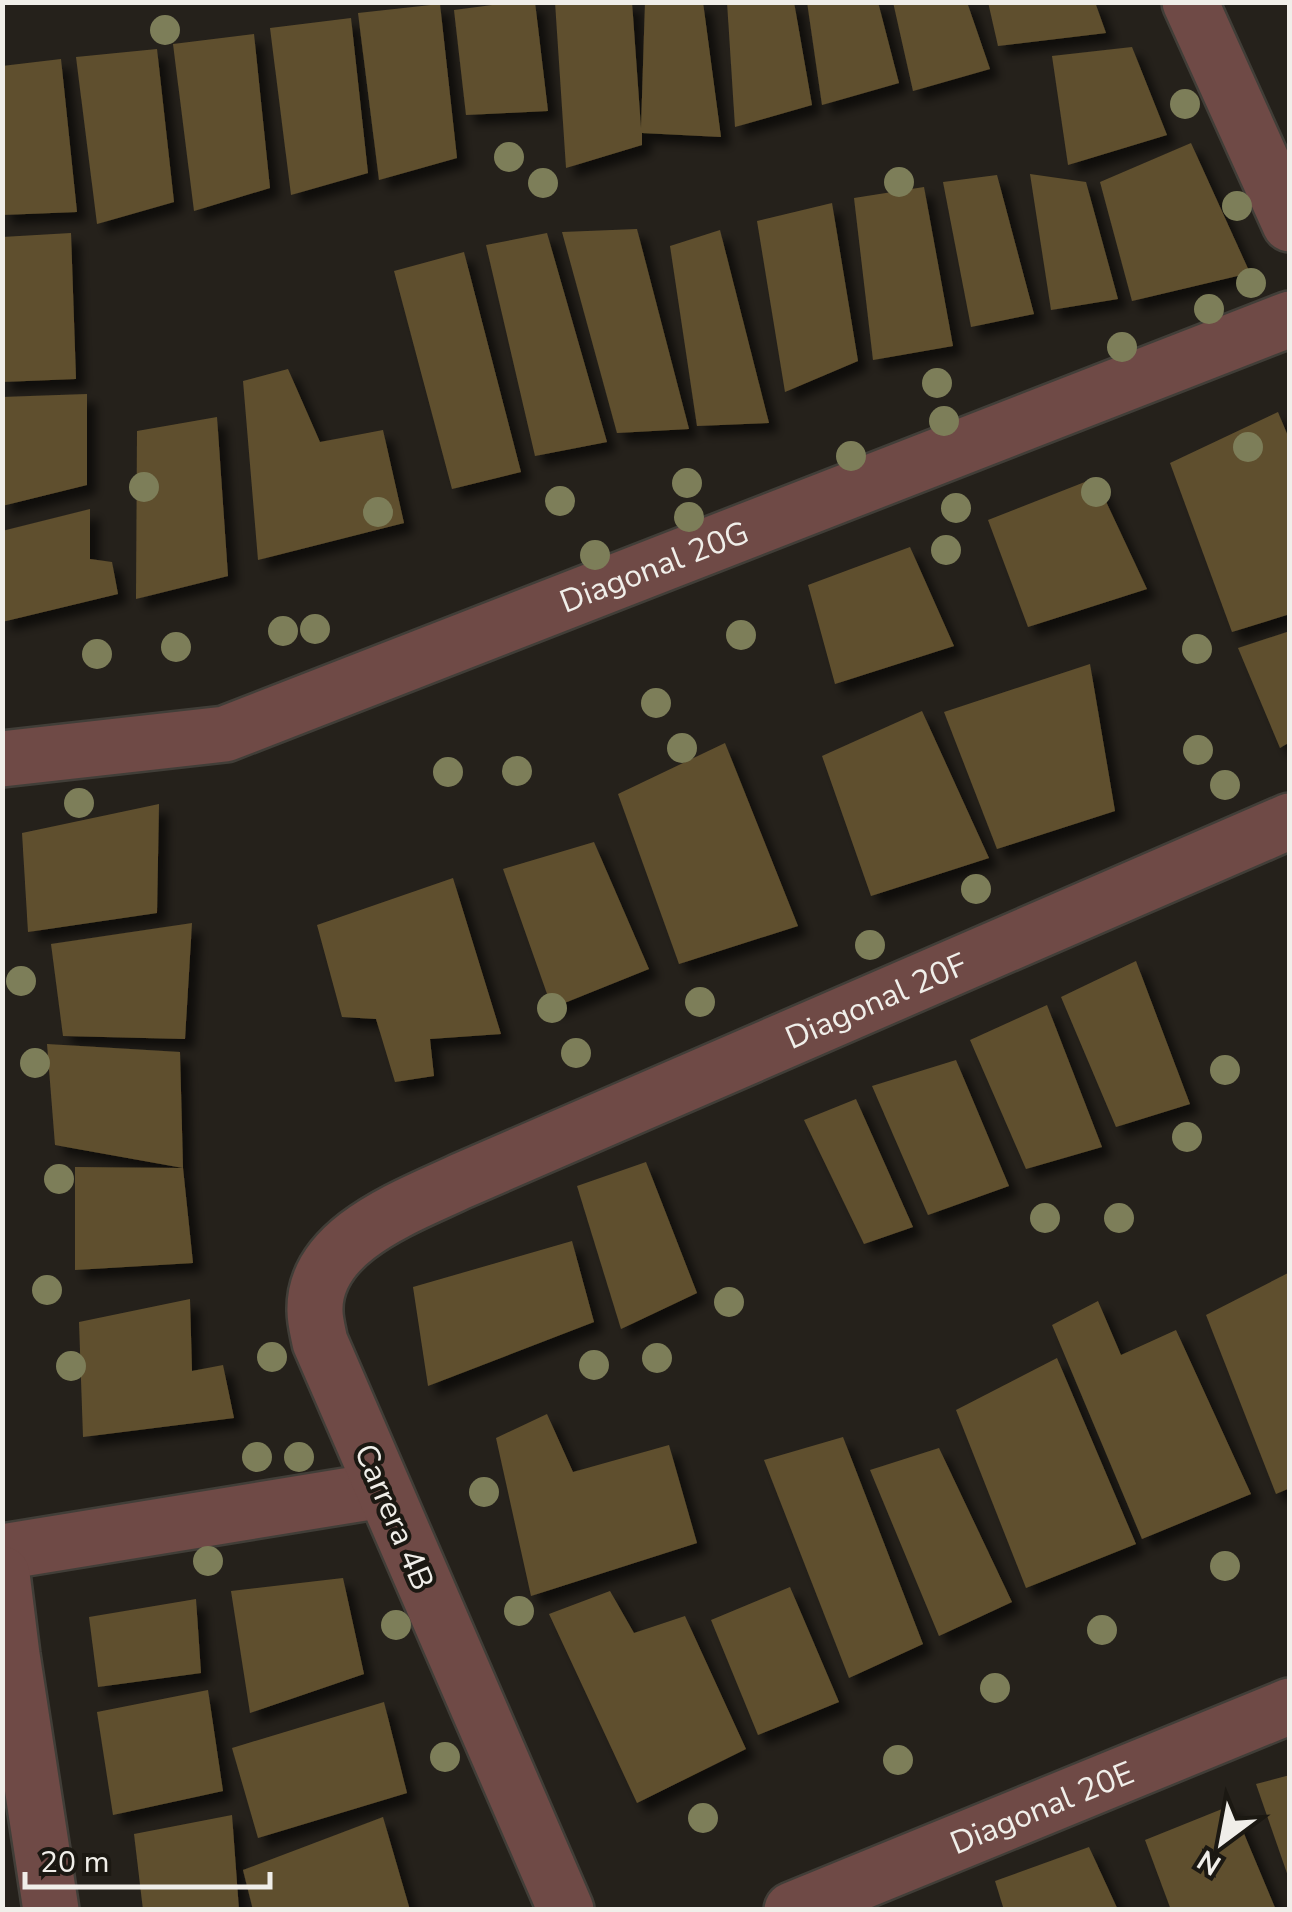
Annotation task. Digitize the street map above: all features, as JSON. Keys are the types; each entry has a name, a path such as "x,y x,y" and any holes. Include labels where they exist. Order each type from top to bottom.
{"street":[{"path":"1190,2 1290,224"},
{"name":"Diagonal 20G","path":"2,759 224,734 1290,319"},
{"name":"Diagonal 20F","path":"461,1181 1290,821"},
{"name":"Carrera 4B","path":"461,1181 366,1227 339,1253 324,1278 314,1307 320,1342 566,1910"},
{"path":"2,1552 382,1490"},
{"path":"2,1574 51,1910"},
{"name":"Diagonal 20E","path":"792,1910 1290,1706"}],"building":[{"path":"535,2 548,111 466,115 454,10"},
{"path":"555,2 632,2 641,128 645,2 703,2 721,137 642,133 642,145 566,168"},
{"path":"727,2 794,2 812,105 735,127"},
{"path":"807,2 878,2 899,83 822,105"},
{"path":"893,2 967,2 990,69 913,91"},
{"path":"988,2 1095,2 1106,33 998,46"},
{"path":"440,4 457,158 379,180 358,13"},
{"path":"351,18 368,173 291,195 270,28"},
{"path":"254,34 270,188 194,211 173,44"},
{"path":"1132,47 1167,135 1068,165 1052,56"},
{"path":"157,49 174,202 97,224 76,57"},
{"path":"61,59 77,212 2,215 2,66"},
{"path":"1191,143 1250,273 1132,301 1100,182"},
{"path":"1030,174 1086,182 1118,299 1051,310"},
{"path":"997,175 1034,314 971,327 943,182"},
{"path":"924,187 953,346 873,360 854,198"},
{"path":"832,203 858,361 785,392 757,221"},
{"path":"637,229 689,429 617,433 562,232"},
{"path":"720,230 769,423 697,426 670,246"},
{"path":"71,233 76,379 2,382 2,237"},
{"path":"547,233 607,442 535,456 486,245"},
{"path":"464,252 521,472 452,489 394,271"},
{"path":"288,369 320,442 383,430 404,523 258,560 243,381"},
{"path":"87,394 87,485 2,506 2,397"},
{"path":"1278,412 1290,441 1290,614 1232,632 1170,463"},
{"path":"217,417 228,576 136,599 137,431"},
{"path":"1095,478 1147,589 1028,627 988,520"},
{"path":"90,509 90,559 112,562 118,594 2,622 2,531"},
{"path":"910,547 954,646 835,684 808,585"},
{"path":"1290,631 1290,742 1280,748 1238,648"},
{"path":"1090,664 1115,811 997,849 944,712"},
{"path":"922,711 989,858 871,896 822,756"},
{"path":"725,743 798,926 679,964 618,794"},
{"path":"159,804 157,913 28,932 22,833"},
{"path":"594,842 649,969 552,1008 503,869"},
{"path":"453,878 501,1034 430,1039 434,1076 395,1082 376,1019 342,1017 317,925"},
{"path":"192,923 185,1039 63,1036 51,944"},
{"path":"1136,961 1190,1104 1116,1127 1061,997"},
{"path":"1047,1005 1102,1147 1026,1169 970,1040"},
{"path":"47,1044 180,1052 183,1168 55,1145"},
{"path":"956,1060 1009,1186 928,1215 872,1086"},
{"path":"856,1099 913,1227 864,1244 804,1120"},
{"path":"646,1162 697,1293 621,1329 577,1186"},
{"path":"75,1167 183,1168 193,1263 75,1270"},
{"path":"572,1241 594,1322 428,1386 413,1287"},
{"path":"1290,1272 1290,1488 1276,1494 1206,1315"},
{"path":"190,1299 192,1371 223,1365 234,1418 83,1437 79,1322"},
{"path":"1098,1301 1121,1355 1176,1330 1251,1494 1142,1539 1052,1325"},
{"path":"1057,1358 1136,1544 1026,1588 956,1410"},
{"path":"547,1414 573,1472 669,1445 697,1543 531,1596 496,1438"},
{"path":"843,1437 923,1644 849,1678 764,1460"},
{"path":"939,1448 1012,1602 939,1636 870,1470"},
{"path":"343,1578 364,1674 250,1713 231,1591"},
{"path":"790,1587 839,1702 758,1735 711,1620"},
{"path":"610,1591 634,1633 685,1616 746,1749 637,1803 549,1614"},
{"path":"196,1599 201,1673 98,1687 89,1617"},
{"path":"208,1690 223,1791 113,1815 97,1712"},
{"path":"384,1702 407,1793 258,1838 232,1748"},
{"path":"1290,1775 1290,1879 1289,1879 1256,1784"},
{"path":"1232,1805 1276,1910 1171,1910 1145,1840"},
{"path":"232,1815 239,1910 143,1910 134,1834"},
{"path":"383,1817 410,1910 253,1910 243,1870"},
{"path":"1089,1847 1118,1910 1004,1910 995,1881"}]}
